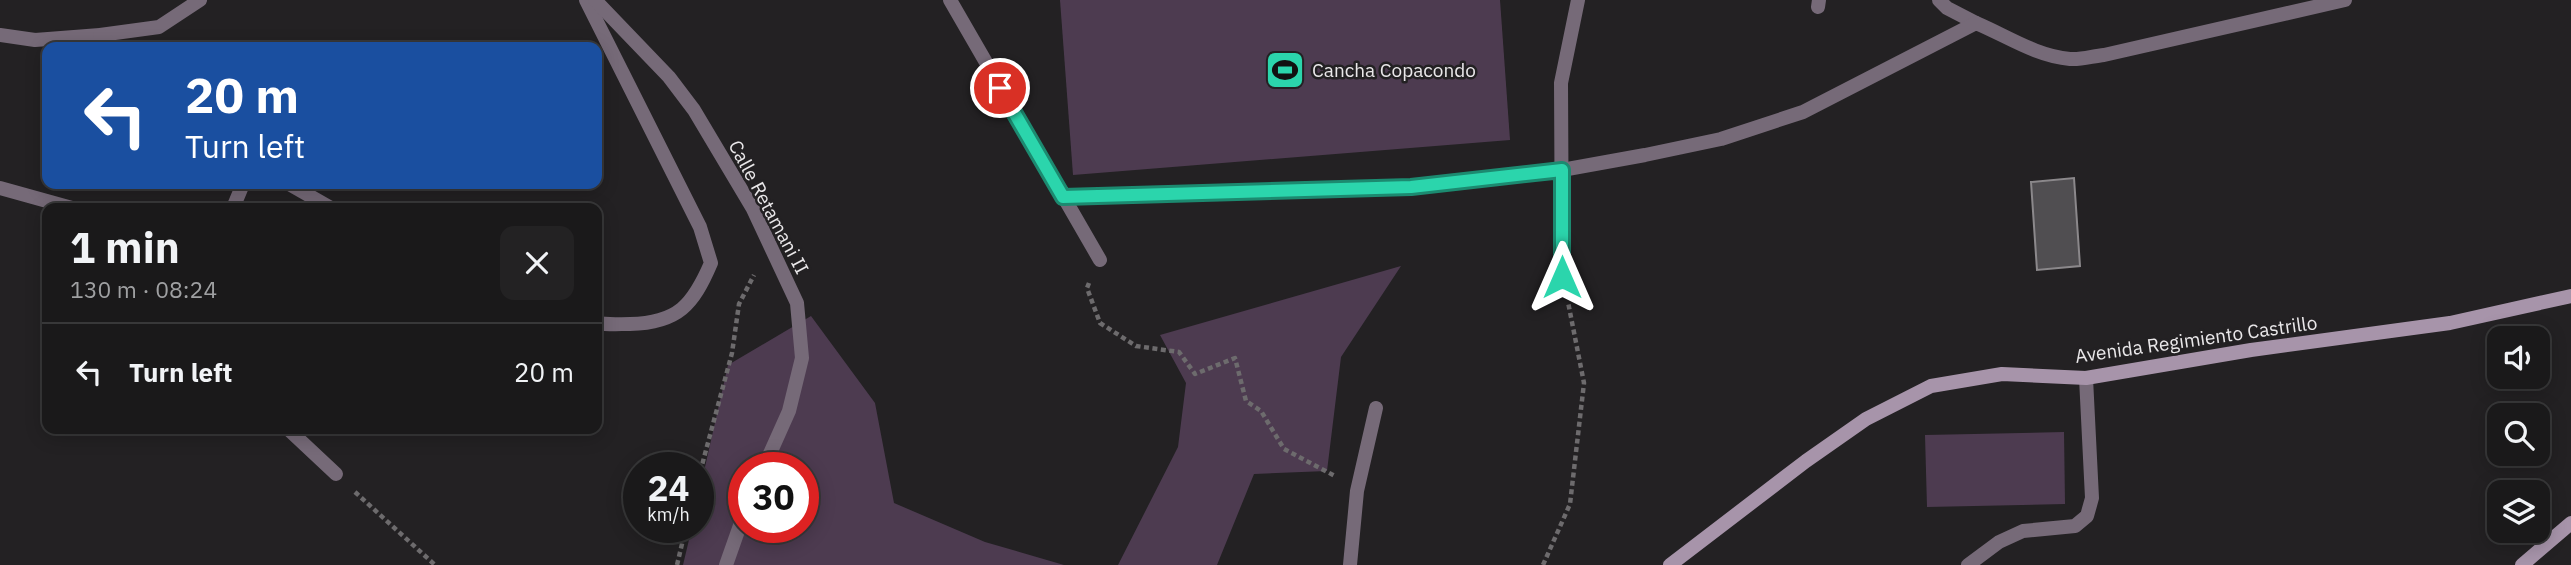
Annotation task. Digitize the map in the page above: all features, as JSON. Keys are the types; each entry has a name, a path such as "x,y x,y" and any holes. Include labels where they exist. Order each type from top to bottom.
{"street":[{"path":"0,35 35,40 159,27 200,0"},
{"path":"586,0 699,227 711,263 700,289 676,316 654,324 602,323"},
{"name":"Calle Retamani II","path":"595,0 669,76 694,110 753,209 797,303 802,358 789,411 771,452"},
{"path":"950,0 1100,260"},
{"path":"1562,277 1561,83 1578,0"},
{"path":"1938,0 1947,8 2016,40 2039,54 2073,60 2344,0"},
{"path":"1063,197 1411,187 1562,170 1721,139 1803,112 1976,23"},
{"path":"100,35 108,42"},
{"path":"0,188 54,203"},
{"path":"298,189 322,203"},
{"name":"Avenida Regimiento Castrillo","path":"1670,565 1806,461 1866,419 1931,386 2002,374 2086,378 2251,350 2451,323 2571,296"},
{"path":"1968,565 1999,542 2023,531 2075,526 2087,516 2092,498 2086,378"},
{"path":"1350,565 1357,491 1377,408"},
{"path":"293,434 336,474"},
{"path":"2522,565 2571,523"},
{"path":"726,565 734,543"}],"path":[{"path":"705,452 732,353 739,304 750,281 772,248"},
{"path":"1100,260 1087,288 1100,323 1136,346 1179,352 1195,374 1235,358 1246,401 1261,411 1284,449 1327,471 1357,491"},
{"path":"1543,565 1570,504 1584,383 1562,277"},
{"path":"336,474 435,565"},
{"path":"677,565 682,543"}],"shaded area":[{"name":"Cancha Copacondo","path":"1060,0 1500,0 1510,140 1073,175"},
{"path":"1401,266 1341,357 1327,471 1254,474 1217,565 1118,565 1178,447 1186,383 1160,335"},
{"path":"811,316 875,403 894,503 985,542 1064,565 683,565 688,543 714,543 714,452 708,452 728,365"},
{"path":"2064,432 2065,504 1927,507 1925,435"}],"building":[{"path":"2074,178 2080,266 2037,270 2031,182"}],"place":[{"name":"Cancha Copacondo","path":"1285,70"}],"route":[{"path":"1000,88 1063,197 1411,187 1562,170 1562,277"}]}
